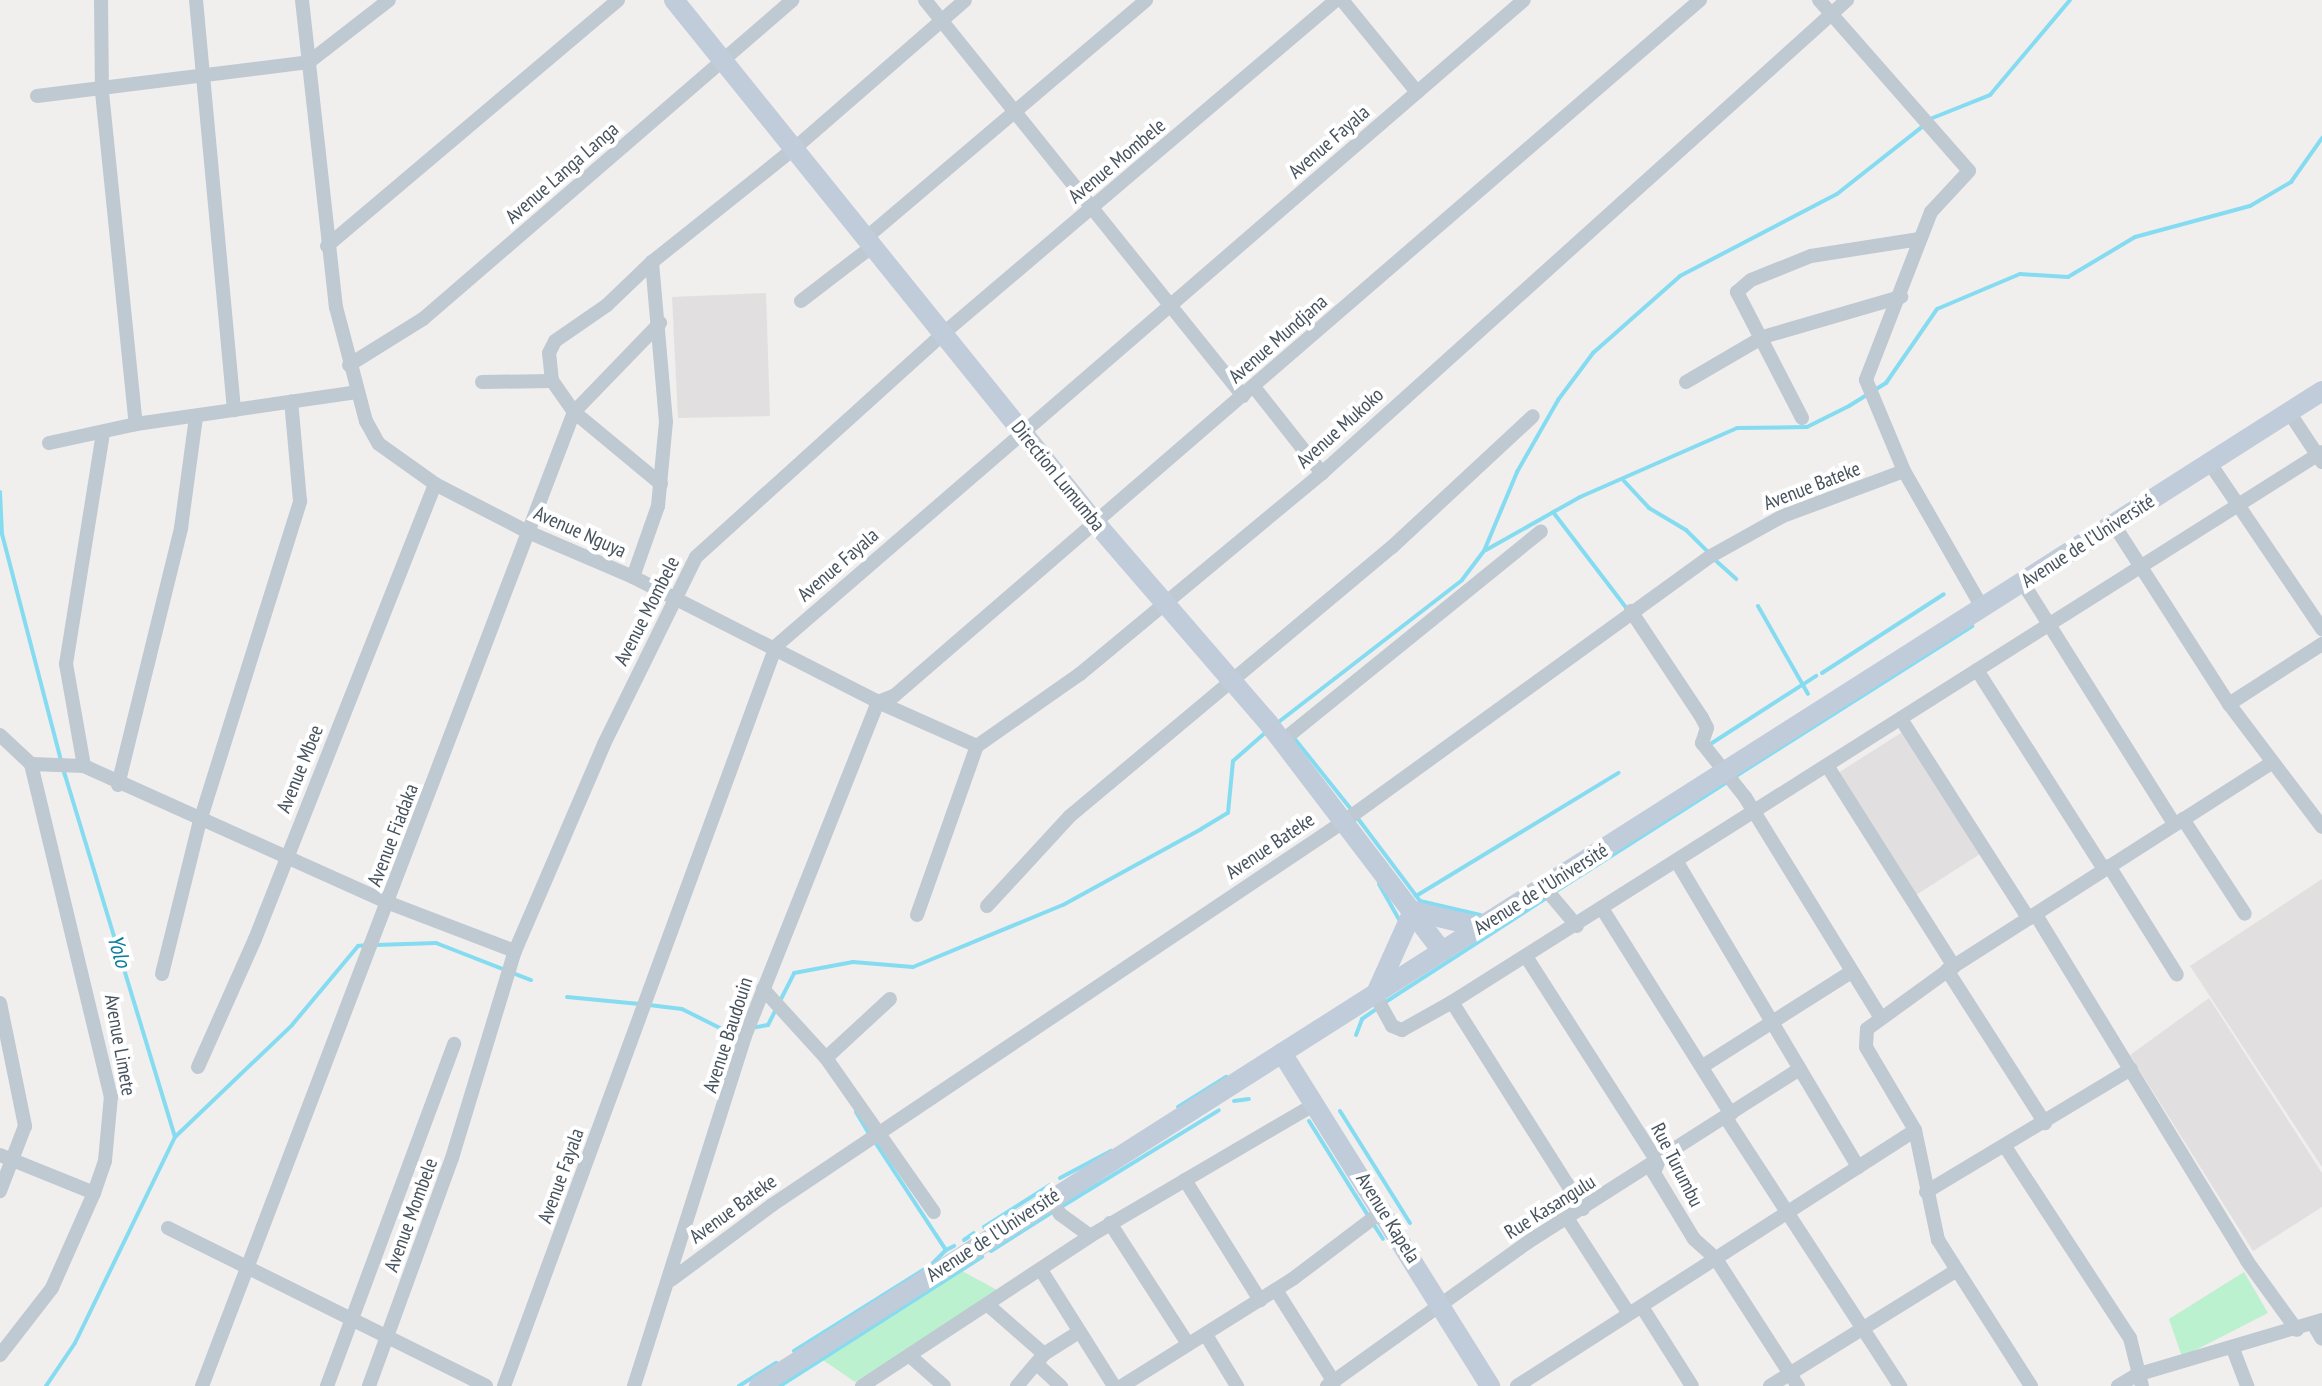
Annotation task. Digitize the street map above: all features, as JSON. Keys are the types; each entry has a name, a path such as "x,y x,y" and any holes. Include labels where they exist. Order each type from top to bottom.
{"main road":[{"name":"Direction Lumumba","path":"674,0 945,332 1094,521 1277,734 1346,820 1442,951"},
{"name":"Avenue de l’Université","path":"759,1386 1050,1198 1544,887 1725,768 1983,609 2322,391"},
{"path":"1375,995 1413,911 1480,927"},
{"name":"Avenue Kapela","path":"1282,1053 1384,1210 1490,1386"}],"street":[{"path":"101,0 102,92 136,424"},
{"path":"196,0 206,79 234,410"},
{"name":"Avenue Nguya","path":"302,0 327,246 349,365 379,444 435,484 528,532 633,577 734,630 776,646 878,702 977,746"},
{"path":"37,96 102,92 309,62 389,0"},
{"path":"327,246 618,0"},
{"name":"Avenue Langa Langa","path":"349,365 423,319 792,0"},
{"path":"925,0 1170,308 1322,473"},
{"path":"661,484 574,412 552,381 549,353 555,341 607,305 652,262 795,148 965,0"},
{"path":"801,301 1146,0"},
{"path":"1339,0 1417,92"},
{"name":"Avenue Mombele","path":"369,1386 452,1158 515,951 604,744 676,598 710,541 945,332 1339,0"},
{"name":"Avenue Fayala","path":"504,1386 776,646 1524,0"},
{"name":"Avenue Mundjana","path":"878,702 894,696 1700,0"},
{"path":"1819,0 1969,171 1938,201 1920,239 1901,297 1866,380 1904,471 1983,609"},
{"name":"Avenue Mukoko","path":"977,746 1080,674 1322,473 1847,0"},
{"path":"1802,418 1763,337 1737,292 1751,280 1811,256 1920,239"},
{"path":"633,577 661,484 666,422 660,323 652,262"},
{"path":"1686,382 1763,337 1901,297"},
{"name":"Avenue Fiadaka","path":"202,1386 574,412 660,323"},
{"path":"482,382 552,381"},
{"path":"49,443 136,424 357,392"},
{"path":"162,974 200,821 300,501 291,401"},
{"path":"1375,995 1392,1026 1402,1030 1452,1002 1603,910 2141,565 2320,457 2289,412"},
{"path":"987,906 1070,816 1392,547 1533,416"},
{"path":"118,785 181,528 196,417"},
{"path":"77,765 66,664 103,432"},
{"path":"2209,462 2322,629"},
{"name":"Avenue Bateke","path":"671,1280 878,1134 1346,820 1631,611 1755,529 1904,471"},
{"name":"Avenue Mbee","path":"198,1067 286,859 435,484"},
{"path":"2114,525 2229,704 2272,763 2320,818"},
{"path":"1277,734 1541,531"},
{"path":"2023,583 2047,625 2179,822 2245,914"},
{"path":"1631,611 1702,718 1707,728 1702,743 1725,768 1879,1015"},
{"path":"2229,704 2322,644"},
{"path":"1977,670 2177,975"},
{"name":"Avenue Baudouin","path":"634,1386 671,1280 672,1262 745,1036 751,1022 773,999 878,702"},
{"path":"1901,719 2131,1069 2247,1261 2297,1330"},
{"path":"0,735 31,764 77,765 389,903 515,951"},
{"path":"917,915 977,746"},
{"path":"2031,1386 1933,1228 1915,1130 1866,1047 1867,1029 1879,1015 1950,968 2272,763"},
{"name":"Avenue Limete","path":"0,1355 52,1288 94,1193 105,1161 111,1096 31,764"},
{"path":"1828,767 2045,1123"},
{"path":"1677,862 1858,1167"},
{"path":"1544,887 1577,926"},
{"path":"1603,910 1703,1066 1773,1197 1790,1213 1900,1386"},
{"name":"Rue Turumbu","path":"1527,958 1658,1163 1654,1173 1694,1239 1716,1259 1794,1379"},
{"path":"1703,1066 1851,972"},
{"path":"773,999 826,1058 934,1212"},
{"path":"826,1058 890,999"},
{"path":"1452,1002 1583,1209"},
{"path":"0,1003 24,1114 22,1140 7,1158 0,1191"},
{"path":"327,1386 454,1044"},
{"name":"Rue Kasangulu","path":"1330,1384 1567,1218 1658,1163 1800,1069"},
{"path":"1926,1192 2006,1148 2131,1069"},
{"path":"862,1386 1110,1223 1315,1104"},
{"path":"1517,1386 1915,1130"},
{"path":"2006,1148 2130,1338 2137,1357 2139,1381"},
{"path":"7,1158 94,1193"},
{"path":"1185,1180 1260,1300"},
{"path":"1050,1198 1060,1214 1090,1236"},
{"path":"1131,1384 1188,1344 1276,1290 1384,1210"},
{"path":"1567,1218 1692,1386"},
{"path":"1110,1223 1188,1344"},
{"path":"168,1228 486,1386"},
{"path":"1041,1270 1114,1386"},
{"path":"1770,1386 1794,1379 1957,1270"},
{"path":"1276,1290 1330,1384"},
{"path":"988,1305 1040,1359 1061,1386"},
{"path":"2118,1386 2318,1322 2322,1339"},
{"path":"1017,1386 1040,1359 1079,1332"},
{"path":"1206,1335 1237,1386"},
{"path":"2233,1349 2247,1386"},
{"path":"910,1356 944,1386"},
{"path":"1347,1373 1356,1386"}],"shaded area":[{"path":"766,293 770,416 678,418 672,297"},
{"path":"1904,731 1980,854 1916,895 1838,773"},
{"path":"2322,879 2322,1167 2190,966"},
{"path":"2209,998 2322,1173 2322,1207 2253,1251 2130,1055"}],"green space":[{"path":"962,1271 999,1291 855,1382 823,1360"},
{"path":"2244,1272 2268,1313 2182,1357 2169,1319"}],"waterway":[{"path":"1930,119 1990,95 2070,0"},
{"path":"1276,724 1462,580 1484,551 1517,472 1558,400 1593,353 1680,276 1837,194 1923,126"},
{"path":"1486,550 1580,497 1737,428 1807,427 1886,383 1937,309 2020,274 2068,277 2135,237 2250,206 2291,182 2322,138"},
{"path":"1624,481 1649,508 1686,530 1708,552"},
{"name":"Yolo","path":"0,492 2,534 65,775 175,1137 75,1343 46,1386"},
{"path":"1553,512 1628,610"},
{"path":"1714,559 1736,579"},
{"path":"1822,673 1944,594"},
{"path":"1758,606 1808,694"},
{"path":"1736,776 1972,626"},
{"path":"1712,743 1816,676"},
{"path":"780,1001 794,973 853,962 913,967 1063,905 1201,829 1228,813 1233,761 1266,732"},
{"path":"1294,738 1350,808"},
{"path":"1416,896 1618,773"},
{"path":"1553,893 1727,782"},
{"path":"1356,816 1420,901 1480,915"},
{"path":"1379,884 1400,921"},
{"path":"1384,1003 1546,898"},
{"path":"376,945 436,943 531,980"},
{"path":"175,1137 292,1025 358,946 367,945"},
{"path":"567,997 640,1004"},
{"path":"649,1005 682,1009 730,1033 742,1030"},
{"path":"1356,1035 1362,1019 1378,1008"},
{"path":"751,1028 768,1025 776,1009"},
{"path":"1178,1107 1226,1077"},
{"path":"1234,1101 1249,1099"},
{"path":"1061,1207 1219,1110"},
{"path":"1340,1111 1410,1223"},
{"path":"856,1112 870,1135"},
{"path":"1309,1121 1369,1217"},
{"path":"875,1142 946,1250 954,1246"},
{"path":"1060,1178 1111,1151"},
{"path":"984,1227 1050,1185"},
{"path":"991,1251 1054,1211"},
{"path":"1372,1222 1383,1239"},
{"path":"964,1240 974,1233"},
{"path":"933,1263 946,1250"},
{"path":"780,1386 982,1257"},
{"path":"794,1351 928,1267"},
{"path":"739,1386 776,1363"}]}
